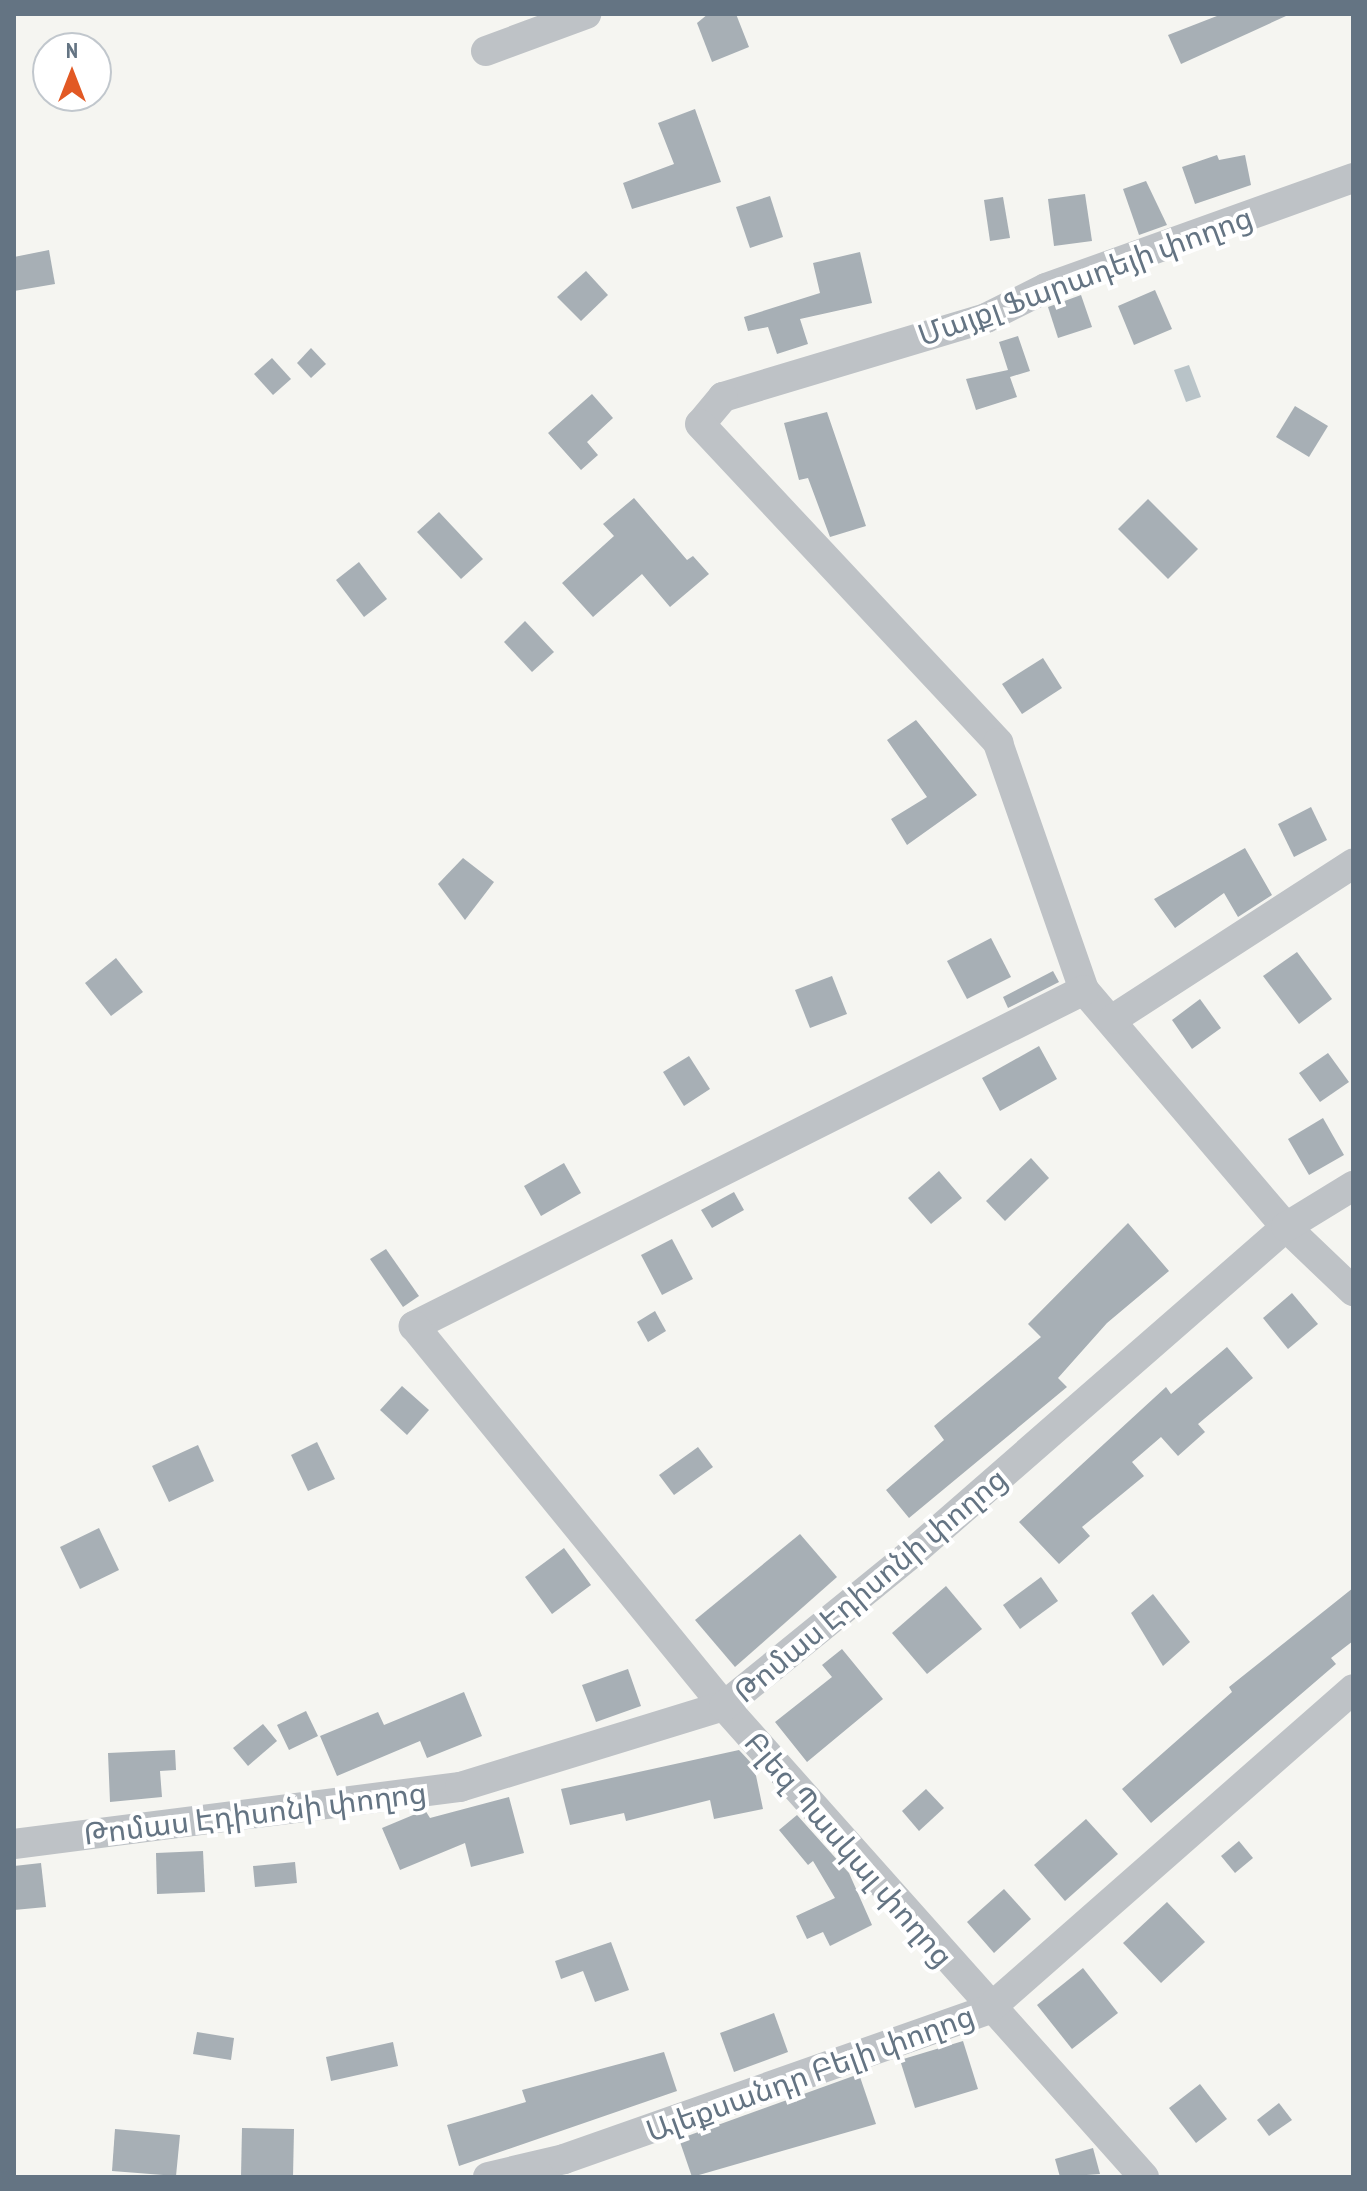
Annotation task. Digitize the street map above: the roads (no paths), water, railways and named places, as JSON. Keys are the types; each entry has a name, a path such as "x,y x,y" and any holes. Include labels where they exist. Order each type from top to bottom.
{"street":[{"path":"486,51 586,14"},
{"name":"Մայքլ Ֆարադեյի փողոց","path":"1084,990 998,743 700,424 723,397 986,318 1046,288 1353,178"},
{"path":"1113,1019 1353,864"},
{"path":"1084,990 1113,1019 1286,1227 1353,1291"},
{"name":"Բլեզ Պասկալ փողոց","path":"1084,990 414,1326 724,1706 988,2010 1138,2176"},
{"name":"Թոմաս Էդիսոնի փողոց","path":"14,1844 460,1787 724,1706 910,1555 1286,1227 1353,1186"},
{"name":"Ալեքսանդր Բելի փողոց","path":"488,2177 564,2159 988,2010 1353,1689"}]}
